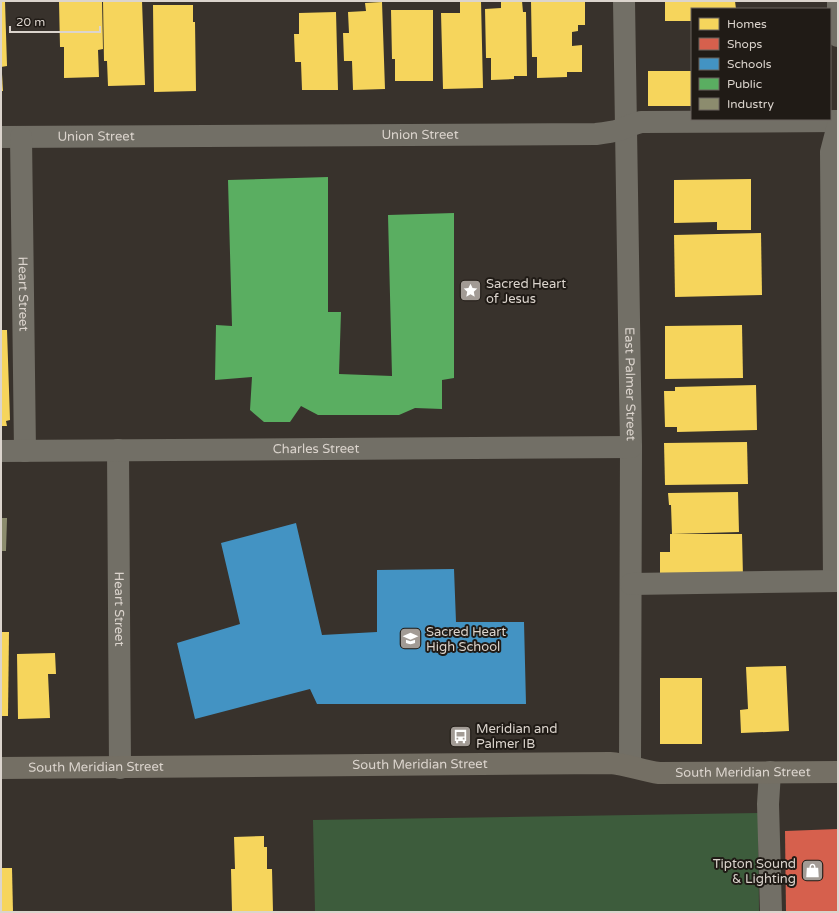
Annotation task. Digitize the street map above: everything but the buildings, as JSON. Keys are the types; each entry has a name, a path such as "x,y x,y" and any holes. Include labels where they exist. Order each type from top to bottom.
{"main road":[{"name":"South Meridian Street","path":"1,768 602,763 630,766 659,773 838,772"}],"street":[{"name":"East Palmer Street","path":"624,1 631,447 630,766"},
{"path":"838,1 838,36"},
{"name":"Union Street","path":"11,137 596,134 610,132 641,122 838,121"},
{"path":"631,584 836,581 831,152 838,125"},
{"name":"Heart Street","path":"11,137 25,451"},
{"name":"Charles Street","path":"1,451 631,447"},
{"name":"Heart Street","path":"118,450 120,768"},
{"path":"770,772 768,804 770,912"}],"green space":[{"path":"758,813 759,912 315,912 313,820"}],"place":[{"name":"Sacred Heart of Jesus","path":"471,291"},
{"name":"Sacred Heart High School","path":"411,639"},
{"name":"Meridian and Palmer IB","path":"460,736"},
{"name":"Tipton Sound & Lighting","path":"812,871"}]}
